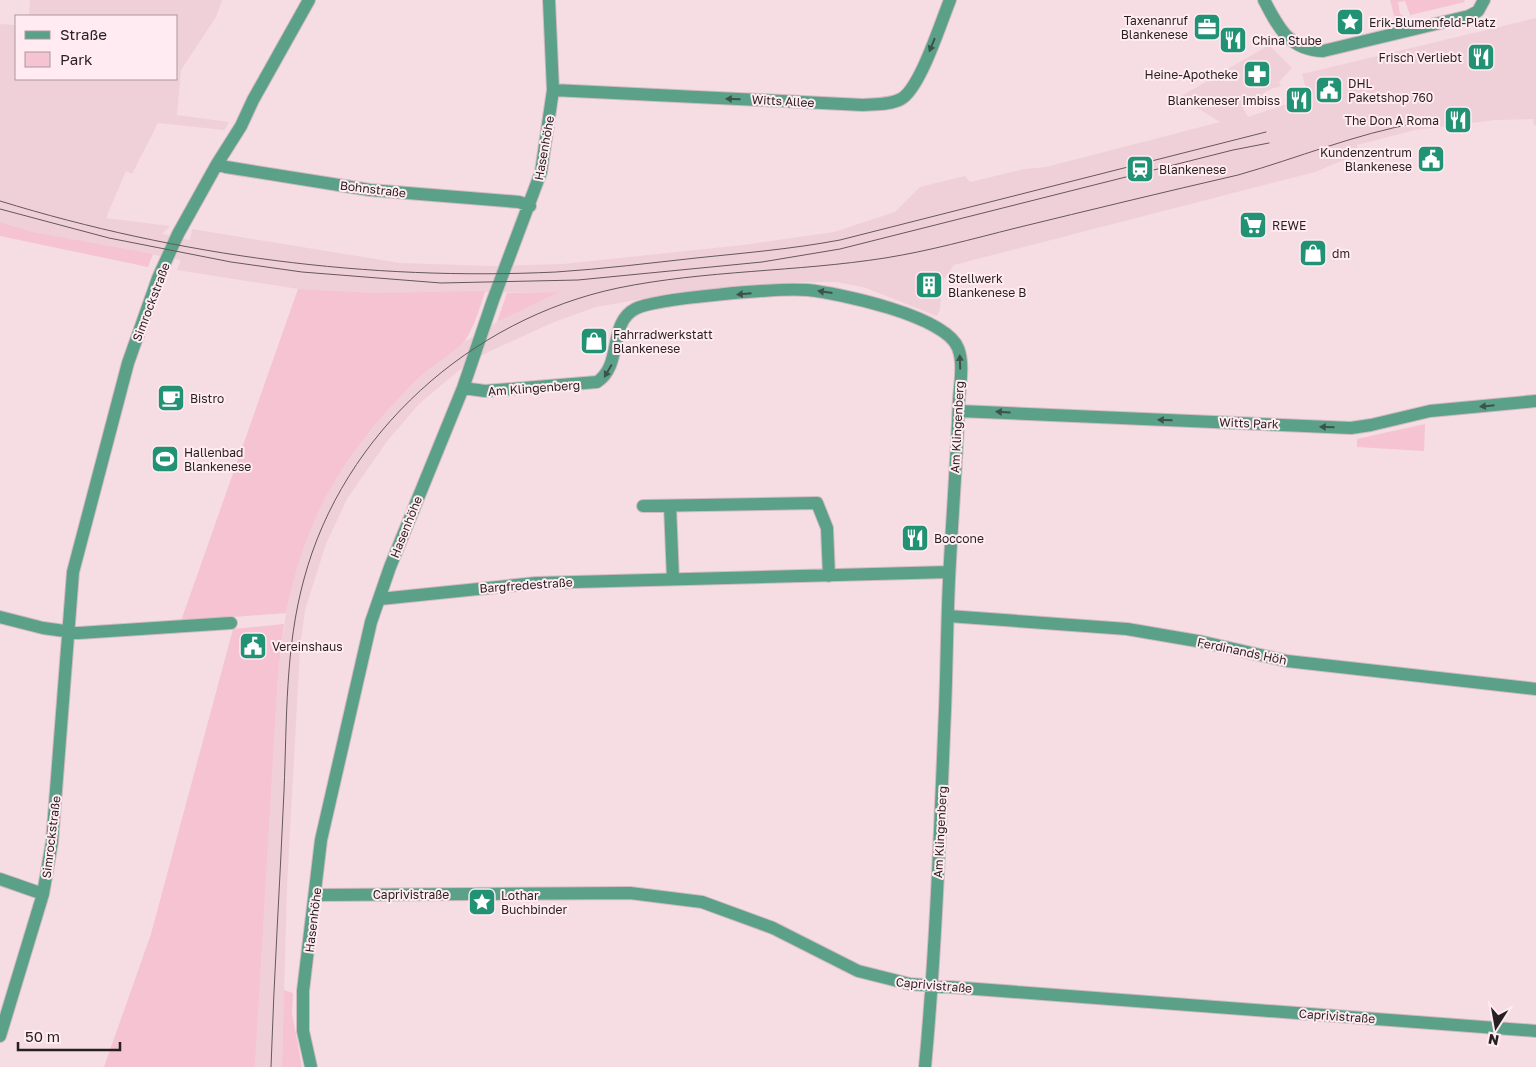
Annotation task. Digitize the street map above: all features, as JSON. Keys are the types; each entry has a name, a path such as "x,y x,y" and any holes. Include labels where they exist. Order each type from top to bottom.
{"street":[{"name":"Simrockstraße","path":"0,1036 43,894 53,833 73,572 82,529 131,353 158,278 178,234 217,164 238,131 253,100 309,0"},
{"name":"Hasenhöhe","path":"311,1067 303,1031 303,992 316,895 321,840 371,622 390,567 463,388 493,300 530,206 543,165 553,90 548,0"},
{"name":"Witts Allee","path":"553,90 863,105 896,101 909,93 917,81 950,0"},
{"path":"1264,0 1279,28 1293,42 1316,51 1340,49 1469,16 1478,11 1484,0"},
{"name":"Bohnstraße","path":"217,164 370,190 519,202 530,206"},
{"name":"Am Klingenberg","path":"463,388 485,391 597,382 610,371 621,325 634,309 669,301 798,289 866,300 940,328 950,335 960,354 959,411 949,572 932,986 925,1067"},
{"name":"Witts Park","path":"959,411 1351,428 1430,411 1536,401"},
{"path":"644,506 817,503 827,528 829,576"},
{"path":"670,506 673,580"},
{"name":"Bargfredestraße","path":"380,599 527,583 793,575 829,576 925,571 949,572"},
{"name":"Ferdinands Höh","path":"948,616 1127,629 1203,642 1287,661 1536,689"},
{"path":"0,617 67,631 92,632 231,623"},
{"path":"0,879 43,894"},
{"name":"Caprivistraße","path":"316,895 630,893 702,902 773,928 858,971 887,980 932,986 1536,1031"}],"shaded area":[{"path":"30,0 222,0 216,17 181,70 177,115 229,122 224,130 158,123 132,174 126,171 106,218 170,226 162,234 190,240 192,229 400,263 493,266 563,264 743,245 834,232 895,212 920,187 965,176 970,182 1024,169 1046,167 1220,122 1180,97 1269,45 1292,68 1279,82 1281,86 1262,94 1263,97 1243,108 1248,117 1290,103 1288,96 1306,90 1302,74 1536,18 1536,125 1534,125 1533,119 1496,120 1415,130 1357,145 1358,154 1315,172 954,265 942,282 940,309 937,316 863,287 836,282 800,282 671,294 596,307 554,322 486,353 457,372 419,404 388,440 347,499 326,544 305,610 300,648 287,887 282,1067 255,1067 278,675 286,613 308,531 333,482 360,443 399,397 427,370 464,342 497,322 557,292 378,293 298,289 177,270 181,260 33,232 0,222 0,24 15,25 15,80 178,80 178,15 29,15"}],"green space":[{"path":"1390,0 1464,0 1465,2 1410,15 1405,1 1398,2 1400,14 1405,17 1395,19"},
{"path":"0,222 33,232 153,254 148,267 0,236"},
{"path":"298,289 378,293 485,291 473,326 463,343 425,372 406,390 357,447 341,471 313,523 294,580 286,613 181,621"},
{"path":"559,292 497,322 507,293"},
{"path":"1425,424 1424,451 1357,447 1357,439"},
{"path":"284,624 278,675 255,1067 104,1067 151,934 233,629"},
{"path":"284,990 293,993 292,1013 302,1067 282,1067"}],"tram line":[{"path":"271,1067 288,684 293,631 298,605 304,579 323,526 349,476 382,431 421,390 464,355 512,326 564,303 618,288 718,274 852,263 918,252 1238,175 1371,133 1417,123"},
{"path":"0,201 136,237 205,250 275,260 345,268 415,272 486,274 556,272 609,268 804,246 840,240 1266,132"},
{"path":"0,209 109,238 231,262 302,272 441,283 578,280 762,262 840,249 1233,150 1269,143"}],"place":[{"name":"Erik-Blumenfeld-Platz","path":"1350,22"},
{"name":"Taxenanruf Blankenese","path":"1207,27"},
{"name":"China Stube","path":"1233,40"},
{"name":"Frisch Verliebt","path":"1481,57"},
{"name":"Heine-Apotheke","path":"1257,74"},
{"name":"DHL Paketshop 760","path":"1329,90"},
{"name":"Blankeneser Imbiss","path":"1299,100"},
{"name":"The Don A Roma","path":"1458,120"},
{"name":"Kundenzentrum Blankenese","path":"1431,159"},
{"name":"Blankenese","path":"1140,169"},
{"name":"REWE","path":"1253,225"},
{"name":"dm","path":"1313,253"},
{"name":"Stellwerk Blankenese B","path":"929,285"},
{"name":"Fahrradwerkstatt Blankenese","path":"594,341"},
{"name":"Bistro","path":"171,398"},
{"name":"Hallenbad Blankenese","path":"165,459"},
{"name":"Boccone","path":"915,538"},
{"name":"Vereinshaus","path":"253,646"},
{"name":"Lothar Buchbinder","path":"482,902"}]}
